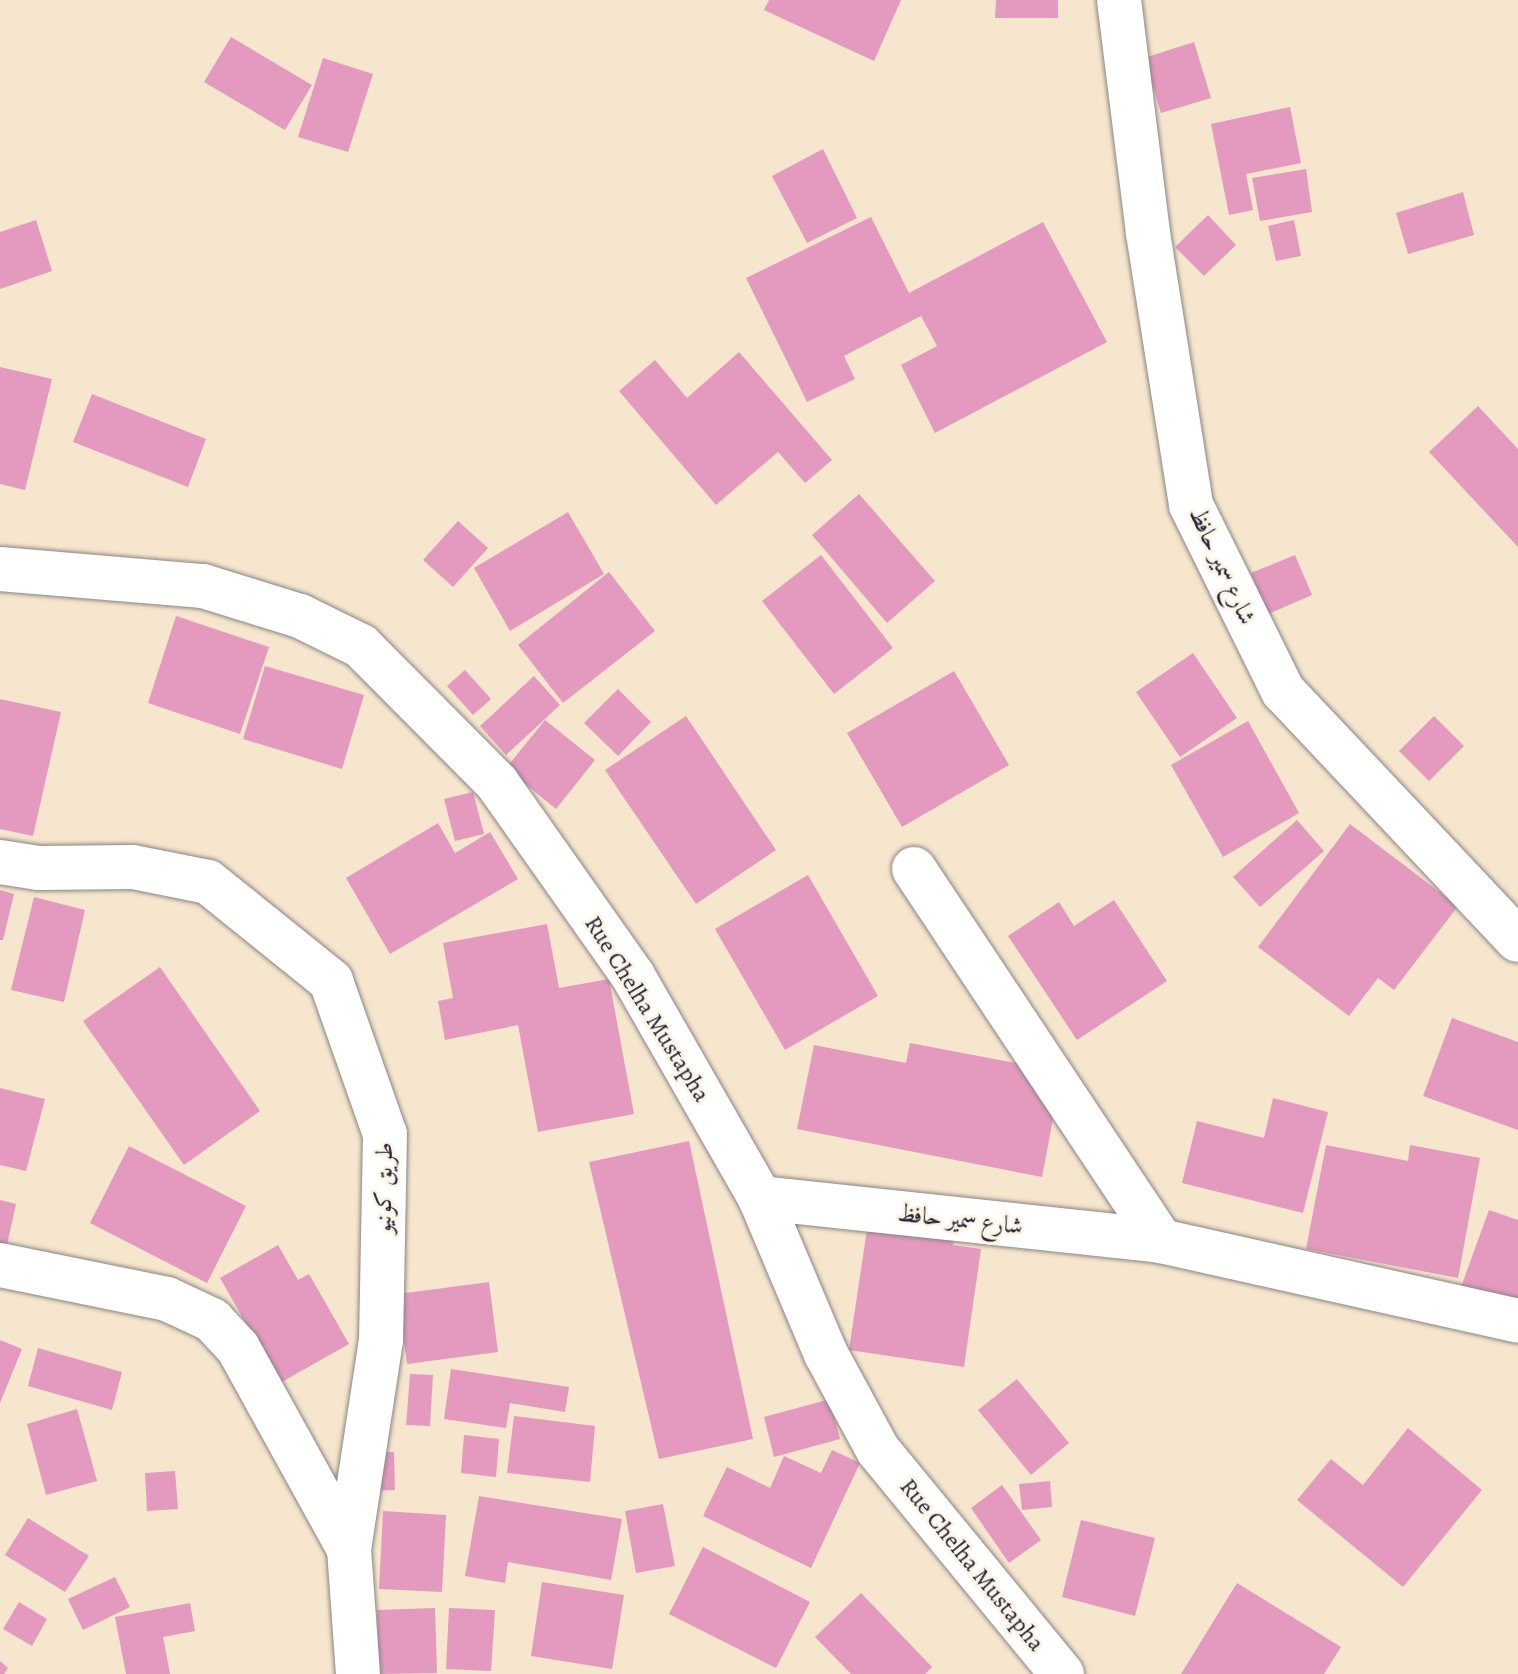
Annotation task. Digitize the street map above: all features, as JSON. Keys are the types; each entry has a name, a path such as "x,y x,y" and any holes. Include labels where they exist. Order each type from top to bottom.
{"street":[{"name":"شارع سمير حافظ","path":"1119,0 1148,233 1191,505 1283,691 1518,940"},
{"name":"Rue Chelha Mustapha","path":"0,569 203,586 300,616 361,646 497,783 633,976 760,1198 826,1354 878,1450 1062,1674"},
{"name":"طريق كونيو","path":"0,862 39,868 133,867 208,882 331,981 385,1134 381,1340 349,1549 358,1674"},
{"path":"914,869 1161,1241"},
{"name":"شارع سمير حافظ","path":"760,1198 1161,1241 1518,1321"},
{"path":"0,1265 167,1299 212,1320 238,1348 349,1549"}],"building":[{"path":"769,0 901,0 874,61 764,10"},
{"path":"996,0 1058,0 1058,18 995,18"},
{"path":"231,37 312,85 285,130 204,82"},
{"path":"1194,42 1211,98 1161,113 1144,58"},
{"path":"323,58 373,74 348,152 298,137"},
{"path":"1290,107 1301,163 1246,174 1253,210 1229,215 1211,124"},
{"path":"823,149 857,218 807,243 772,176"},
{"path":"1306,169 1312,212 1260,221 1252,178"},
{"path":"1463,192 1474,235 1408,254 1396,213"},
{"path":"1208,215 1236,245 1204,276 1175,247"},
{"path":"871,217 909,293 1043,222 1107,342 935,433 901,365 937,346 921,316 844,356 855,379 807,402 746,278"},
{"path":"36,220 52,271 0,289 0,232"},
{"path":"1294,220 1301,256 1276,261 1268,226"},
{"path":"739,352 832,460 805,483 778,452 716,505 619,391 655,360 687,398"},
{"path":"0,367 52,379 25,490 0,484"},
{"path":"92,394 206,439 188,487 73,442"},
{"path":"1478,406 1518,449 1518,547 1429,452"},
{"path":"859,494 935,581 887,623 812,535"},
{"path":"568,512 604,574 510,631 474,568"},
{"path":"458,521 488,548 453,587 423,560"},
{"path":"821,555 893,648 834,694 762,601"},
{"path":"1295,555 1312,595 1268,614 1251,573"},
{"path":"609,572 655,631 563,703 518,645"},
{"path":"176,616 269,647 240,734 148,703"},
{"path":"1193,653 1237,718 1180,757 1136,692"},
{"path":"265,666 364,695 342,769 243,739"},
{"path":"465,670 491,699 473,715 447,686"},
{"path":"954,671 1009,765 902,827 847,733"},
{"path":"534,676 560,705 506,755 480,726"},
{"path":"618,689 651,722 618,756 584,723"},
{"path":"0,699 61,712 33,836 0,829"},
{"path":"686,716 776,850 696,904 605,770"},
{"path":"1434,716 1464,746 1429,781 1399,751"},
{"path":"545,720 595,760 556,809 506,768"},
{"path":"1248,721 1299,813 1223,857 1171,765"},
{"path":"473,792 484,834 455,841 444,799"},
{"path":"1297,820 1324,851 1260,907 1233,877"},
{"path":"438,823 455,853 490,832 518,879 390,954 346,878"},
{"path":"1350,824 1458,906 1394,990 1378,978 1349,1016 1258,947"},
{"path":"808,875 878,996 785,1050 715,929"},
{"path":"0,890 14,894 3,940 0,940"},
{"path":"34,897 85,910 64,1002 11,990"},
{"path":"1114,900 1167,981 1077,1040 1008,936 1059,902 1074,926"},
{"path":"547,924 559,988 609,979 634,1114 538,1132 518,1025 445,1040 438,1001 453,998 443,943"},
{"path":"160,967 260,1111 184,1165 83,1021"},
{"path":"1452,1018 1518,1042 1518,1130 1423,1096"},
{"path":"910,1043 1062,1072 1042,1177 797,1129 814,1045 906,1063"},
{"path":"0,1088 45,1099 26,1171 0,1165"},
{"path":"1273,1098 1328,1112 1303,1213 1182,1183 1197,1121 1264,1138"},
{"path":"689,1141 753,1439 659,1459 589,1162"},
{"path":"1326,1145 1408,1161 1410,1145 1480,1158 1458,1278 1306,1249"},
{"path":"129,1146 246,1206 207,1283 90,1223"},
{"path":"0,1200 16,1204 5,1254 0,1253"},
{"path":"1489,1210 1518,1220 1518,1307 1461,1287"},
{"path":"869,1216 956,1229 953,1245 981,1249 964,1367 849,1350"},
{"path":"278,1245 298,1280 309,1274 349,1344 280,1383 220,1278"},
{"path":"489,1282 498,1352 407,1364 398,1294"},
{"path":"0,1340 22,1349 0,1403"},
{"path":"38,1348 122,1372 112,1410 28,1386"},
{"path":"451,1369 569,1387 565,1412 510,1403 506,1428 444,1419"},
{"path":"410,1374 433,1375 430,1426 406,1425"},
{"path":"1017,1379 1069,1443 1031,1475 978,1410"},
{"path":"830,1399 840,1439 774,1457 764,1417"},
{"path":"77,1409 97,1481 46,1495 27,1424"},
{"path":"514,1416 595,1426 590,1482 507,1473"},
{"path":"1408,1428 1482,1490 1403,1587 1297,1500 1331,1459 1363,1485"},
{"path":"464,1435 499,1439 496,1477 461,1473"},
{"path":"832,1450 860,1463 811,1568 703,1516 727,1467 770,1488 784,1456 821,1473"},
{"path":"394,1452 395,1490 369,1491 368,1453"},
{"path":"175,1471 178,1509 147,1511 145,1473"},
{"path":"1050,1481 1052,1507 1022,1510 1019,1484"},
{"path":"1002,1485 1041,1540 1009,1563 971,1508"},
{"path":"479,1496 622,1519 611,1580 508,1562 505,1583 465,1576"},
{"path":"663,1504 675,1566 636,1573 625,1511"},
{"path":"383,1511 446,1515 442,1592 379,1589"},
{"path":"28,1518 89,1556 65,1592 5,1555"},
{"path":"1081,1520 1155,1538 1135,1616 1062,1597"},
{"path":"703,1547 810,1602 776,1668 669,1614"},
{"path":"115,1577 130,1607 83,1630 68,1599"},
{"path":"542,1582 624,1595 612,1669 531,1656"},
{"path":"1237,1583 1341,1647 1324,1674 1181,1674"},
{"path":"861,1593 932,1667 925,1674 851,1674 815,1637"},
{"path":"19,1602 47,1619 32,1646 3,1629"},
{"path":"190,1603 195,1631 163,1637 170,1674 126,1674 115,1617"},
{"path":"435,1608 437,1673 379,1674 377,1610"},
{"path":"449,1608 495,1610 491,1671 446,1669"},
{"path":"0,1661 8,1668 4,1674 0,1674"}]}
